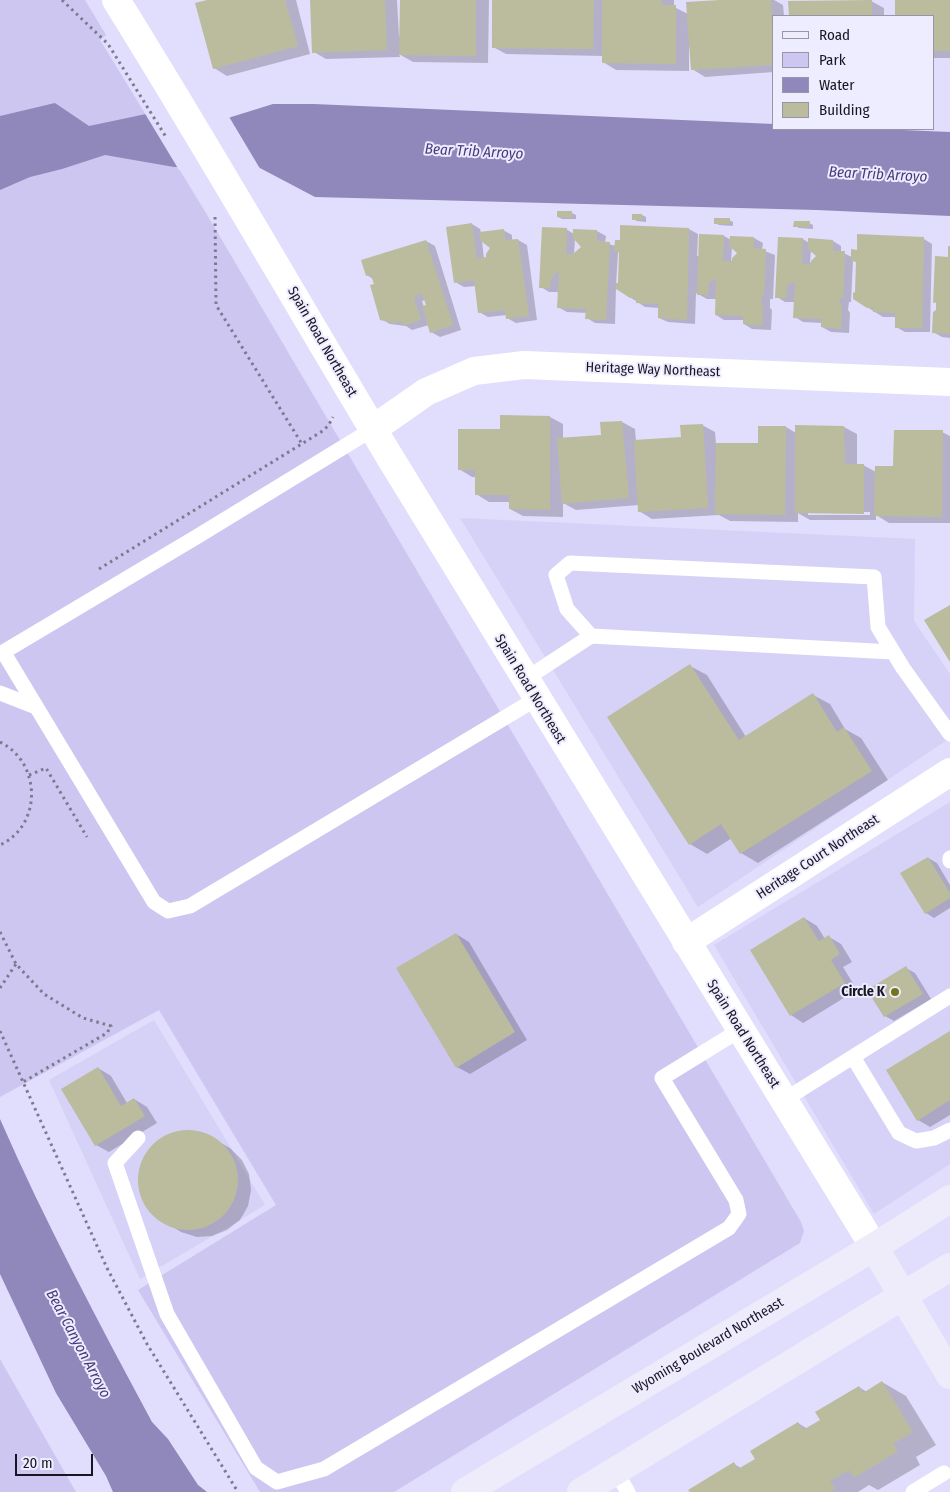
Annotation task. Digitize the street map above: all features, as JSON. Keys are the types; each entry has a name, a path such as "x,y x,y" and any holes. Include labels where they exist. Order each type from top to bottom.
{"main road":[{"name":"Wyoming Boulevard Northeast","path":"465,1492 874,1247 950,1198"},
{"name":"Spain Road Northeast","path":"874,1247 950,1374"},
{"path":"581,1492 622,1482 903,1296 950,1267"}],"street":[{"name":"Spain Road Northeast","path":"116,0 242,206 530,690 874,1247"},
{"name":"Heritage Way Northeast","path":"373,429 426,392 474,371 524,365 950,382"},
{"name":"Heritage Court Northeast","path":"686,942 950,772"}],"lane":[{"path":"373,429 2,654 154,902 168,911 190,906 530,690 591,636 893,652"},
{"path":"591,636 567,609 556,575 570,563 874,577 878,626 902,668 950,734"},
{"path":"0,693 36,707"},
{"path":"784,1100 950,996"},
{"path":"138,1138 114,1163 167,1314 256,1468 277,1482 324,1469 729,1228 738,1214 736,1200 662,1078 740,1030"},
{"path":"853,1057 899,1132 916,1140 934,1138 950,1130"},
{"path":"913,1492 944,1473"}],"path":[{"path":"62,0 103,38 171,145"},
{"path":"212,213 220,225"},
{"path":"215,217 216,305 302,444"},
{"path":"92,572 302,444 328,426 333,418 331,413"},
{"path":"0,742 8,746 26,766 32,791 29,813 24,824 14,836 0,845"},
{"path":"29,775 46,768 87,837"},
{"path":"0,932 16,964 44,994 83,1018 110,1026 107,1034 23,1082"},
{"path":"0,988 16,964"},
{"path":"0,1031 107,1268 147,1344 238,1492"}],"shaded area":[{"path":"460,518 915,539 914,621 950,674 950,738 698,907"},
{"path":"950,802 950,1164 874,1214 714,945"},
{"path":"154,1020 265,1205 140,1279 49,1080"}],"green space":[{"path":"0,0 85,0 106,35 100,40 206,213 801,1222 804,1231 800,1243 394,1492 260,1492 138,1290 276,1205 159,1010 0,1097"},
{"path":"0,1359 76,1492 0,1492"}],"water":[{"name":"Bear Trib Arroyo","path":"55,103 89,126 146,114 228,118 273,104 314,104 772,124 772,130 950,132 950,216 817,210 315,197 258,167 174,167 105,155 30,177 0,190 0,116"},
{"name":"Bear Canyon Arroyo","path":"0,1119 17,1158 92,1310 152,1422 168,1439 198,1485 207,1492 113,1492 106,1476 56,1393 0,1274"}],"pier":[{"path":"144,112 228,115 262,172 257,170 179,170"}],"building":[{"path":"207,0 285,0 298,46 213,69 195,3"},
{"path":"310,0 385,0 387,50 312,53"},
{"path":"400,0 476,0 476,56 399,55"},
{"path":"492,0 594,0 593,49 492,48"},
{"path":"602,0 662,0 662,5 676,5 676,64 602,63"},
{"path":"771,0 772,65 691,70 686,2"},
{"path":"872,0 872,15 789,15 788,1"},
{"path":"895,0 950,0 950,51 935,51 935,15 895,15"},
{"path":"557,211 572,211 572,218 557,217"},
{"path":"632,214 642,214 642,220 632,220"},
{"path":"714,218 730,218 730,224 714,224"},
{"path":"794,221 810,221 809,227 793,227"},
{"path":"472,223 477,259 486,257 490,248 481,241 479,232 504,229 505,240 518,239 529,316 506,319 505,310 478,313 474,280 454,283 446,227"},
{"path":"620,225 689,228 687,320 658,318 658,304 636,303 636,298 630,298 616,289 616,283 618,283 619,252 614,251 615,240 620,240"},
{"path":"542,227 567,228 566,254 573,254 581,247 573,238 573,229 597,230 597,241 610,242 606,320 585,319 586,309 557,308 559,271 551,278 550,288 539,288"},
{"path":"699,234 724,235 723,261 732,261 732,258 737,253 729,246 730,236 754,237 754,248 766,249 764,295 762,295 761,302 763,304 762,326 743,324 743,316 715,315 716,278 709,283 708,295 697,295"},
{"path":"857,234 924,237 922,328 895,328 895,313 873,312 873,308 867,308 853,299 856,261 851,261 851,249 857,250"},
{"path":"778,237 803,238 802,264 811,264 811,261 816,256 808,249 808,238 833,240 833,251 845,251 843,298 840,298 842,307 841,329 821,327 821,319 793,318 795,281 787,286 787,298 775,298"},
{"path":"426,240 453,325 430,333 422,306 426,305 422,294 414,297 421,320 403,326 401,321 395,323 380,320 370,285 374,284 371,275 366,276 361,260"},
{"path":"948,246 950,246 950,334 932,333 933,312 936,310 936,302 933,303 935,256 948,257"},
{"path":"500,415 550,416 550,510 509,509 509,495 475,495 475,470 458,470 458,429 500,429"},
{"path":"622,421 629,498 562,504 557,438 601,435 600,422"},
{"path":"703,424 708,508 638,512 634,440 681,437 680,425"},
{"path":"795,425 844,426 845,464 864,464 864,514 795,513"},
{"path":"758,426 786,426 785,515 715,514 716,443 758,443"},
{"path":"894,430 943,430 942,517 874,516 875,466 893,466"},
{"path":"950,605 950,662 924,620"},
{"path":"690,664 739,740 813,693 837,732 844,727 872,771 740,854 721,824 689,845 607,717"},
{"path":"928,857 950,893 950,898 925,914 900,873"},
{"path":"804,917 819,941 829,935 840,954 831,960 845,983 790,1016 750,950"},
{"path":"456,933 515,1032 456,1068 396,968"},
{"name":"Circle K","path":"906,966 923,994 884,1017 867,990"},
{"path":"950,1031 950,1100 917,1121 886,1070"},
{"path":"98,1067 121,1106 134,1098 145,1116 95,1146 61,1089"},
{"path":"188,1130 207,1134 223,1145 234,1161 238,1180 234,1199 223,1215 207,1226 188,1230 169,1226 153,1215 142,1199 138,1180 142,1161 153,1145 169,1134"},
{"path":"882,1381 913,1432 893,1444 898,1451 854,1478 849,1470 830,1481 835,1489 829,1492 690,1492 688,1490 734,1462 738,1469 755,1459 750,1451 798,1422 803,1430 820,1420 815,1412 859,1386 863,1393"}],"place":[{"name":"Circle K","path":"895,992"}]}
